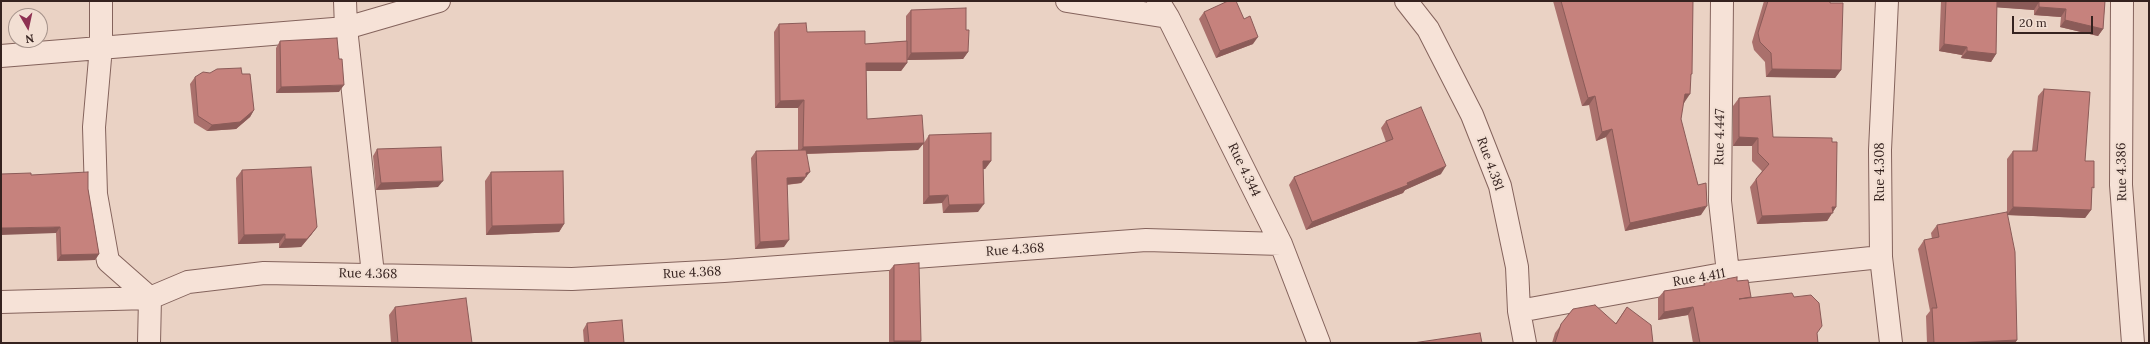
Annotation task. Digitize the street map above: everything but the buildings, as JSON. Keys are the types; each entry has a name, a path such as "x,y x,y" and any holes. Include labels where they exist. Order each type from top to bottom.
{"street":[{"path":"100,1 100,47 94,127 96,187 108,261 150,298 149,343"},
{"path":"345,1 346,28 372,274"},
{"path":"1,56 346,28 439,1"},
{"path":"1067,1 1163,9"},
{"name":"Rue 4.381","path":"1406,1 1428,29 1435,42 1472,115 1500,186 1517,267 1519,310 1525,343"},
{"name":"Rue 4.447","path":"1722,1 1720,201 1728,273"},
{"name":"Rue 4.308","path":"1886,1 1880,150 1881,257 1891,343"},
{"name":"Rue 4.386","path":"2122,1 2121,185 2133,343"},
{"name":"Rue 4.344","path":"1163,9 1281,244 1319,343"},
{"name":"Rue 4.368","path":"150,298 188,282 264,273 572,279 724,271 1146,240 1281,244"},
{"name":"Rue 4.411","path":"1519,310 1728,273 1881,257"},
{"path":"1,302 150,298"}]}
